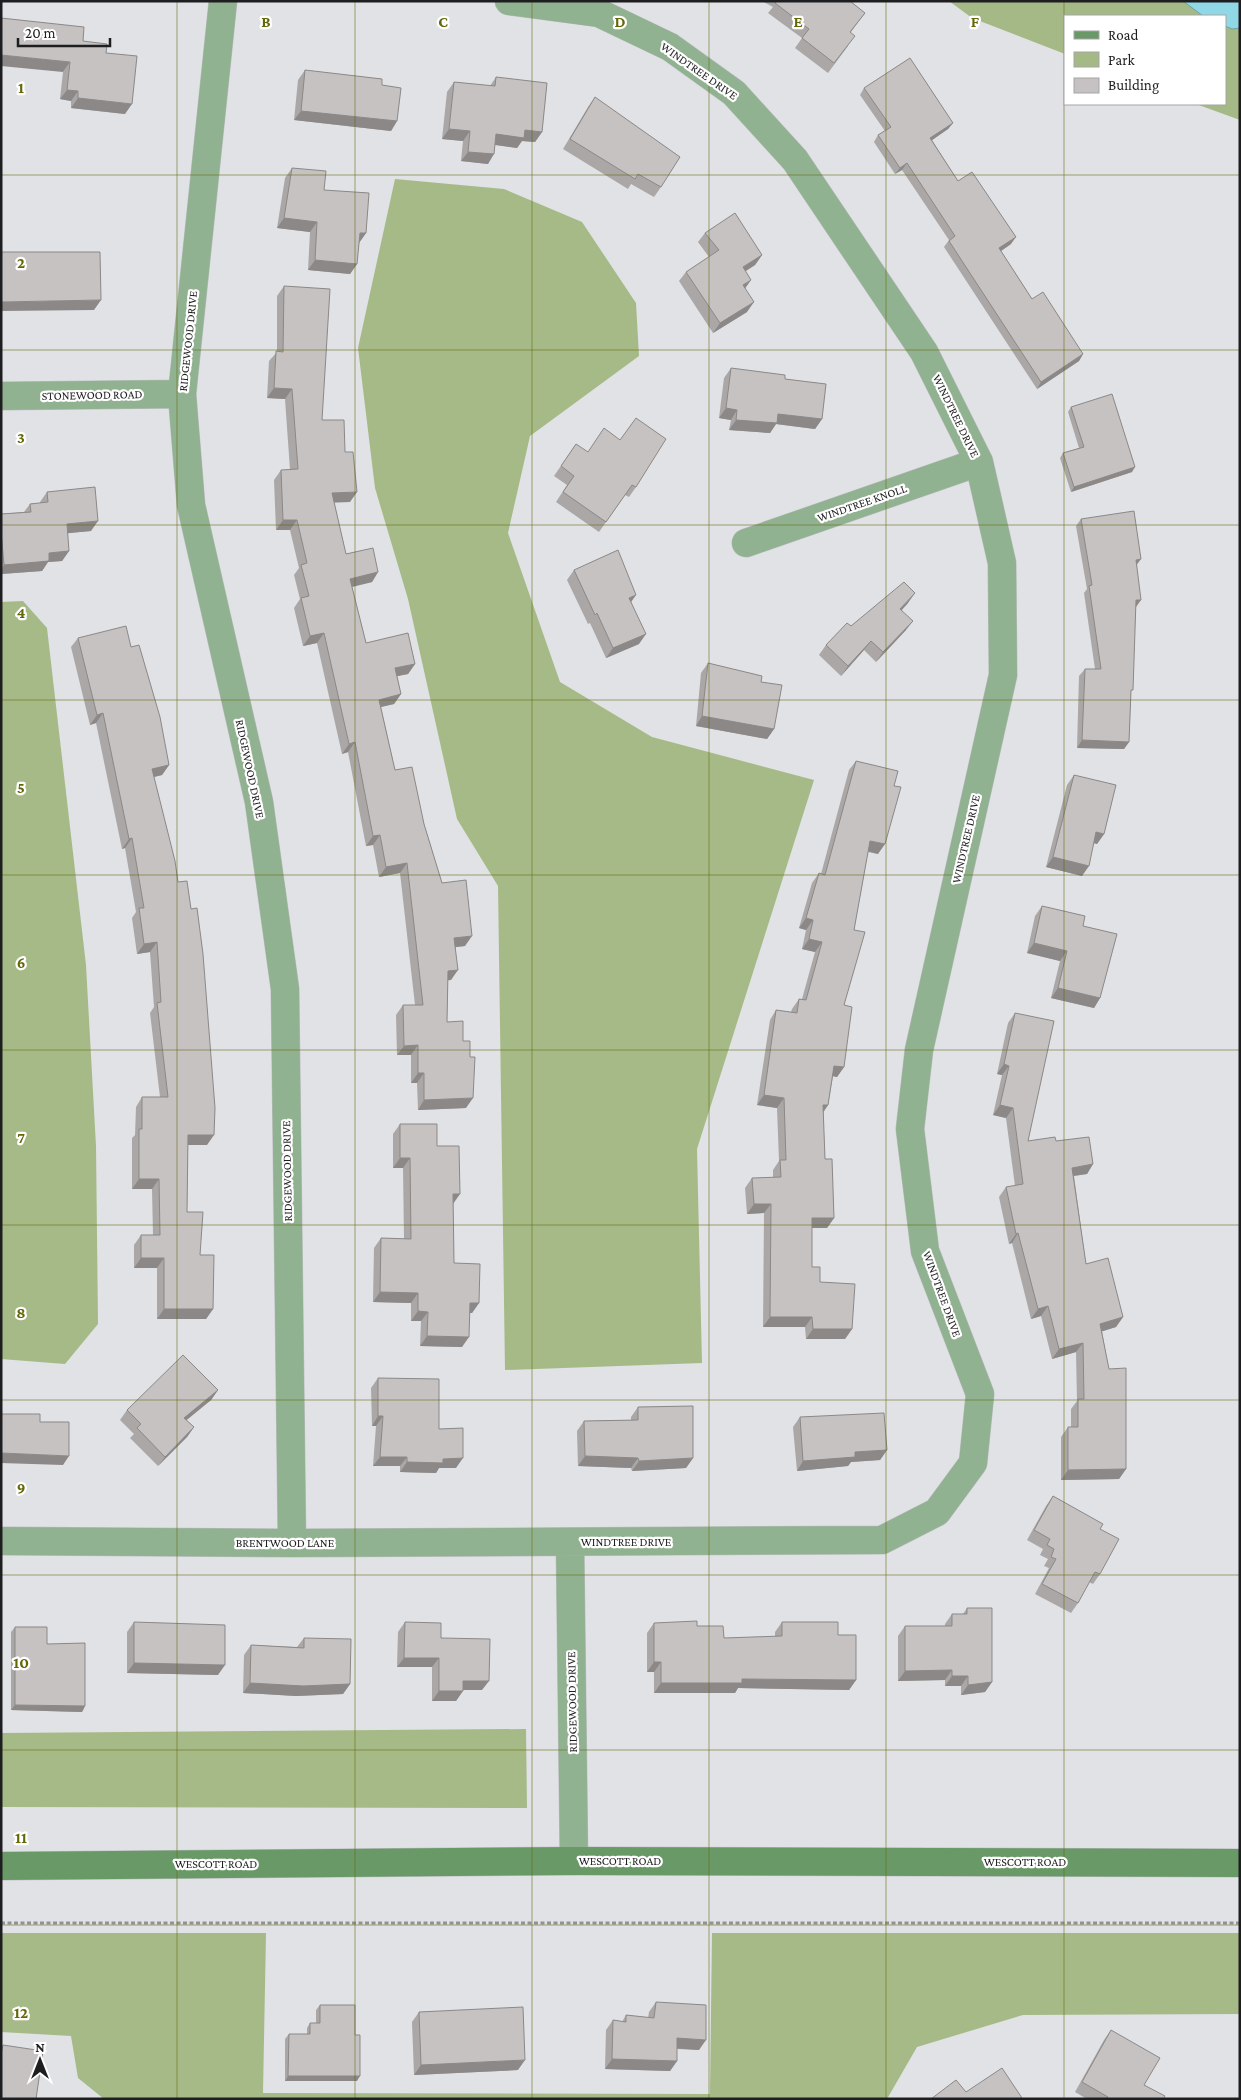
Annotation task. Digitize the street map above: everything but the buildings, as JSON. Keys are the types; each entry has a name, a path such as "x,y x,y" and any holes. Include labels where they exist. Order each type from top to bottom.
{"street":[{"name":"RIDGEWOOD DRIVE","path":"223,1 182,394 191,505 259,802 285,989 292,1543"},
{"name":"WINDTREE DRIVE","path":"509,1 599,13 670,47 734,93 796,160 924,352 979,462 1002,563 1003,675 919,1050 910,1129 925,1251 980,1394 973,1463 937,1512 882,1540 570,1542"},
{"name":"STONEWOOD ROAD","path":"1,396 182,394"},
{"name":"WINDTREE KNOLL","path":"746,543 979,462"},
{"name":"BRENTWOOD LANE","path":"1,1541 570,1542"},
{"name":"RIDGEWOOD DRIVE","path":"570,1542 574,1861"},
{"name":"WESCOTT ROAD","path":"1,1866 574,1861 1240,1863"}],"path":[{"path":"1,1923 1240,1923"}],"green space":[{"path":"949,1 1240,1 1240,120 1199,105 1226,105 1226,15 1064,15 1064,54 972,18"},
{"path":"395,179 504,189 582,222 636,303 639,356 530,436 508,533 560,682 652,737 814,780 697,1149 702,1363 505,1370 498,886 457,819 408,599 375,488 358,348"},
{"path":"23,601 47,628 86,965 96,1146 98,1324 65,1364 1,1359 1,602"},
{"path":"526,1729 527,1808 1,1807 1,1733"},
{"path":"1,1933 266,1933 263,2093 710,2094 712,1933 1240,1933 1240,2014 1023,2015 917,2047 887,2099 104,2099 78,2078 71,2036 1,2032"}],"water":[{"path":"1183,1 1240,1 1240,28 1232,29 1226,26 1226,15 1202,15"}]}
